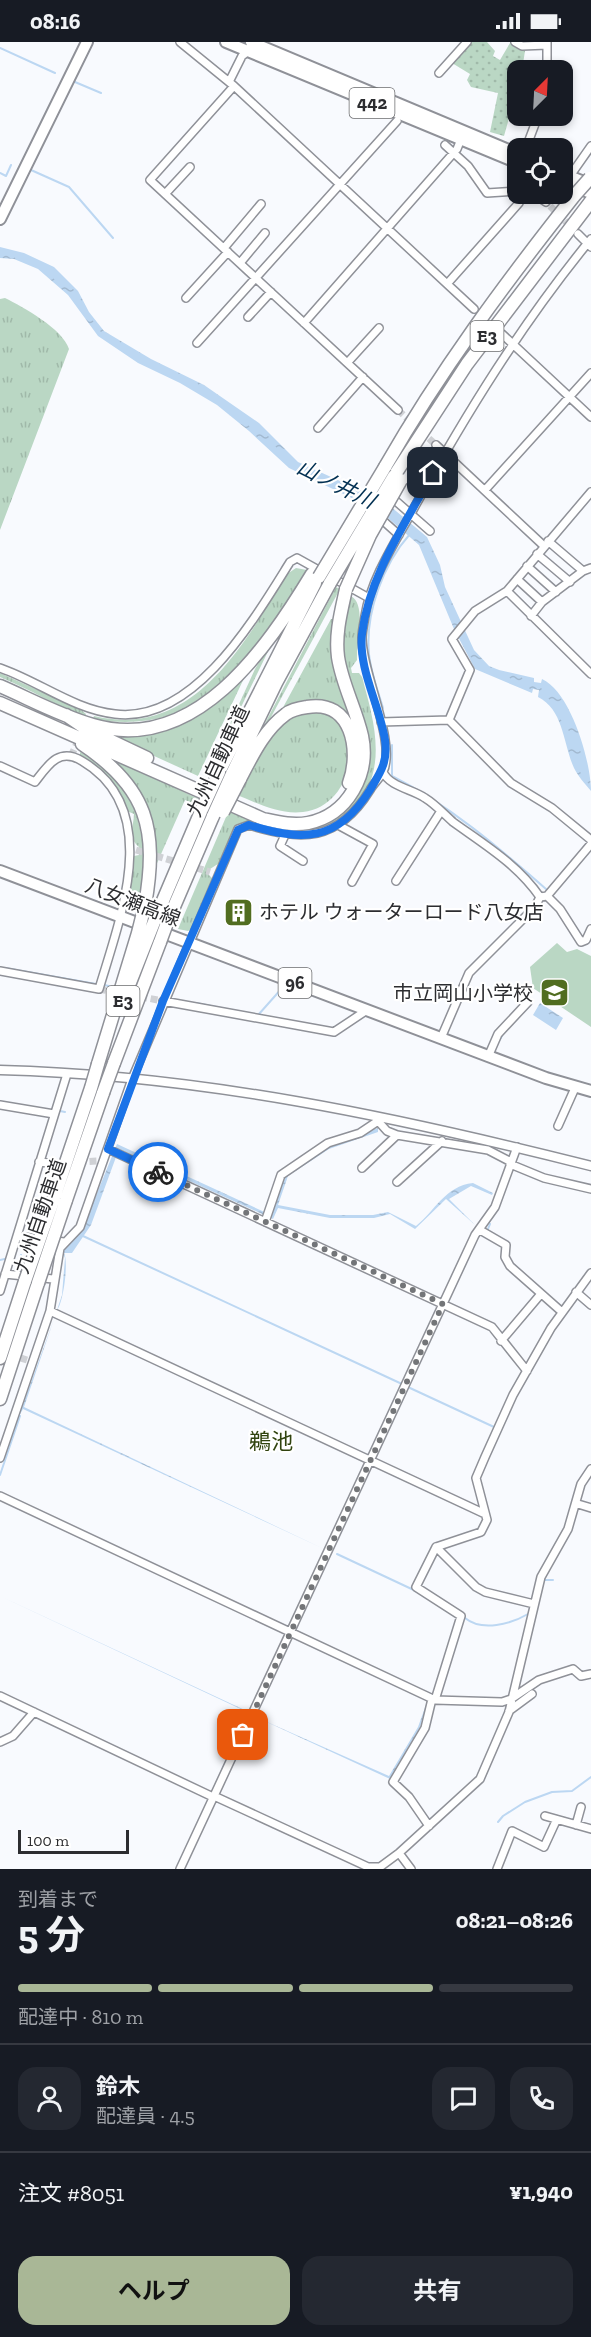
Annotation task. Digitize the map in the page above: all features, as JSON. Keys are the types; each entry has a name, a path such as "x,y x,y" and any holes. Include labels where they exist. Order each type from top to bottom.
{"highway":[{"name":"九州自動車道","path":"60,1199 144,983 156,916 202,808 315,576 381,466 485,311 574,196 591,180"},
{"name":"九州自動車道","path":"0,1399 32,1282 60,1199 98,1064 153,939 171,925 282,672 330,583 398,478 467,364 590,199"},
{"path":"0,703 262,819 293,824 318,820 332,813 349,796 361,776 363,763 362,736 338,657 339,620 346,589 398,478"},
{"path":"0,686 66,715 109,728 145,728 167,723 199,708 215,696 260,652 315,576"},
{"path":"66,715 88,730 194,780 261,809 294,817 327,807 348,785 356,756 351,729 344,719 324,707 301,708 286,713 267,732 236,776"},
{"path":"59,729 111,764 141,801 151,846 145,905 153,939"},
{"name":"九州自動車道","path":"0,1358 32,1282"}],"main road":[{"path":"0,219 87,42"},
{"name":"442","path":"226,42 251,46 507,150"},
{"name":"442","path":"251,46 507,159"},
{"path":"573,178 591,180"},
{"path":"573,184 590,199"},
{"name":"八女瀬高線","path":"0,871 488,1057 575,1088 591,1091"}],"street":[{"path":"180,42 232,84 474,309"},
{"path":"439,73 467,42"},
{"path":"515,42 522,46 547,44 547,60"},
{"path":"251,46 242,56 232,84 150,180 398,410"},
{"path":"197,343 396,121"},
{"path":"304,322 453,153 461,140"},
{"path":"444,145 468,166 487,193 507,192"},
{"path":"573,167 591,146"},
{"path":"165,194 190,167"},
{"path":"186,298 261,204"},
{"path":"447,284 518,204"},
{"path":"240,263 265,233"},
{"path":"0,1458 30,1361 50,1311 55,1289 53,1279 57,1258 62,1245 80,1227 100,1161 108,1149 132,1079 163,1001 242,826 249,825 285,835 311,836 340,826 364,800 383,772 386,742 362,638 369,598 400,533 444,453 512,345 590,243 578,234"},
{"path":"248,317 271,292"},
{"path":"348,362 380,328"},
{"path":"502,334 591,417"},
{"path":"485,490 591,373"},
{"path":"318,428 363,377"},
{"path":"436,445 546,543 587,570 542,602 531,616"},
{"path":"379,487 409,516 430,531"},
{"path":"449,720 470,670 452,639 454,635 475,611 507,591 591,492"},
{"path":"370,509 400,533"},
{"path":"537,554 570,582"},
{"path":"0,669 23,676 87,707 116,715 158,710 203,678 235,644 290,562 297,558 369,598"},
{"path":"527,566 556,592"},
{"path":"517,579 542,602"},
{"path":"507,591 591,674"},
{"path":"381,722 449,720 511,783 552,808 591,840"},
{"path":"0,766 35,782 52,760 59,756 81,760 109,783 117,795 129,829 133,850 120,916 99,989 0,970"},
{"path":"383,772 386,779 425,797 502,856 543,896 560,909 581,942 586,940 591,929"},
{"path":"396,881 441,811"},
{"path":"340,826 373,844 352,882"},
{"path":"285,835 280,846 303,861"},
{"path":"441,1038 469,973 590,848"},
{"path":"210,872 219,874"},
{"path":"163,1001 334,1032 367,1010"},
{"path":"488,1057 506,1023 528,1002"},
{"path":"0,1070 132,1079 270,1096 517,1147 591,1166"},
{"path":"0,1291 67,1074"},
{"path":"558,1126 575,1088"},
{"path":"0,1106 54,1114"},
{"path":"378,1119 387,1131 397,1136 442,1141 488,1150 544,1178 591,1189"},
{"path":"266,1218 281,1175 328,1143 360,1133 378,1119"},
{"path":"362,1168 397,1136"},
{"path":"397,1182 442,1141"},
{"path":"180,1869 443,1304 480,1230 495,1207 517,1147"},
{"path":"108,1149 266,1218 492,1327 527,1371"},
{"path":"39,1162 50,1163"},
{"path":"480,1230 506,1245 505,1257 510,1266 540,1295 562,1312"},
{"path":"17,1236 62,1245"},
{"path":"429,1826 409,1797 393,1782 425,1728 460,1616 417,1587 436,1547 481,1532 487,1520 483,1513 476,1478 513,1395 562,1312 591,1273"},
{"path":"5,1274 53,1279"},
{"path":"576,1292 591,1305"},
{"path":"501,1341 540,1295"},
{"path":"50,1311 483,1513"},
{"path":"0,1695 368,1867 380,1867 399,1853 480,1779 509,1711 544,1569 568,1529 578,1504 581,1484 591,1469"},
{"path":"0,1496 434,1700 502,1702 512,1700 549,1676 573,1669 581,1676 591,1674"},
{"path":"578,1504 591,1508"},
{"path":"436,1547 476,1587 534,1604"},
{"path":"509,1711 532,1694"},
{"path":"0,1742 13,1736 34,1712"},
{"path":"576,1825 581,1807"},
{"path":"545,1816 556,1821 591,1829"},
{"path":"497,1869 512,1831 544,1847 556,1821"},
{"path":"399,1853 411,1869"}],"green space":[{"path":"472,42 487,42 495,51 493,56 500,60 510,43 525,51 524,60 507,60 507,125 504,136 490,132 498,93 471,87 467,80 470,74 452,63"},
{"path":"5,298 51,326 69,349 0,530 0,299"},
{"path":"296,568 307,570 303,579 263,638 242,664 219,686 194,704 165,717 132,722 93,719 94,716 129,720 160,714 187,700 212,680 233,656 253,629 287,574"},
{"path":"336,587 340,589 263,732 261,731"},
{"path":"351,596 359,607 360,625 357,660 351,668 352,673 359,673 362,677 375,732 376,750 369,784 360,800 346,814 316,830 295,832 250,822 237,825 221,862 210,869 208,874 213,879 193,928 188,931 178,929 226,817 185,800 154,870 154,845 106,753 178,789 238,815 266,824 291,828 316,824 364,782 346,689 344,665 343,642"},
{"path":"331,619 334,619 355,727 328,702 304,701 280,713"},
{"path":"277,633 209,773 255,669"},
{"path":"0,673 80,709 86,714 85,718 0,677"},
{"path":"246,674 198,776 95,729 195,716 223,697"},
{"path":"322,712 337,721 346,735 350,750 343,783 333,797 320,807 303,812 286,812 237,795 274,730 297,713"},
{"path":"80,752 97,761 122,786 137,817 144,852 144,871 141,897 136,912 127,906 134,856 139,855 139,847 132,835 134,814 127,811 111,782 80,757"},
{"path":"557,943 567,952 577,949 591,956 591,1027 533,988 530,967"}],"water":[{"name":"山ノ井川","path":"0,247 24,253 54,267 78,291 89,312 104,331 151,359 204,385 259,423 298,462 384,501 427,537 440,565 445,587 474,650 489,666 534,678 534,682 541,683 542,679 552,686 562,698 583,746 591,791 574,768 558,719 547,703 538,697 539,690 533,689 532,693 475,669 454,629 419,545 381,512 289,468 217,405 180,383 138,363 98,336 68,295 38,269 14,259 0,258"},
{"path":"540,1003 563,1018 556,1030 533,1015"},
{"path":"378,1128 378,1132 329,1149 288,1176 278,1205 330,1215 373,1215 388,1212 416,1226 441,1200 463,1185 473,1183 493,1193 492,1195 471,1186 449,1199 475,1225 446,1199 415,1229 390,1214 374,1218 330,1218 278,1208 273,1219 119,1149 91,1225 72,1253 64,1253 65,1258 61,1249 84,1225 117,1144 271,1215 286,1175 328,1147"},
{"path":"65,1258 65,1283 61,1300 57,1310 62,1295"},
{"path":"54,1319 24,1407 324,1549 23,1409 18,1418"},
{"path":"0,1596 249,1712 212,1790 247,1712"},
{"path":"427,1702 420,1727 390,1779 258,1718 389,1776 418,1727"}],"waterway":[{"path":"0,48 55,73"},
{"path":"75,82 101,93"},
{"path":"0,173 6,176 11,165"},
{"path":"31,170 69,187 113,238"},
{"path":"383,708 370,661 370,623 373,606 384,575 400,546 410,534"},
{"path":"392,745 392,776 453,813 546,889"},
{"path":"5,968 96,984"},
{"path":"104,985 109,986"},
{"path":"259,1014 283,987"},
{"path":"196,1003 262,1016"},
{"path":"497,1044 502,1036"},
{"path":"60,1111 65,1112"},
{"path":"488,1229 490,1224"},
{"path":"83,1236 402,1384"},
{"path":"15,1271 21,1255"},
{"path":"0,1260 9,1258"},
{"path":"410,1388 494,1427"},
{"path":"0,1475 20,1416"},
{"path":"337,1554 418,1592"},
{"path":"544,1580 553,1580"},
{"path":"465,1618 488,1626 513,1621 528,1614"},
{"path":"498,1822 503,1816 525,1802 552,1792 572,1791 591,1777"}],"tunnel":[{"path":"550,206 573,229"},
{"path":"474,309 497,330"},
{"path":"398,410 436,445"},
{"path":"71,756 80,737"},
{"path":"136,850 210,872"},
{"path":"99,989 163,1001"},
{"path":"79,1162 97,1161"},
{"path":"11,1355 27,1360"}],"way so far":[{"path":"158,1172 443,1304 243,1735"}],"place":[{"name":"ホテル ウォーターロード八女店","path":"238,912"},
{"name":"市立岡山小学校","path":"554,993"}],"district":[{"name":"鵜池","path":"271,1441"}],"route":[{"path":"158,1172 108,1149 132,1079 163,1001 238,830 242,826 249,825 283,835 311,836 340,826 364,800 383,772 386,742 366,666 362,638 366,612 369,598 389,553 433,473"}]}
